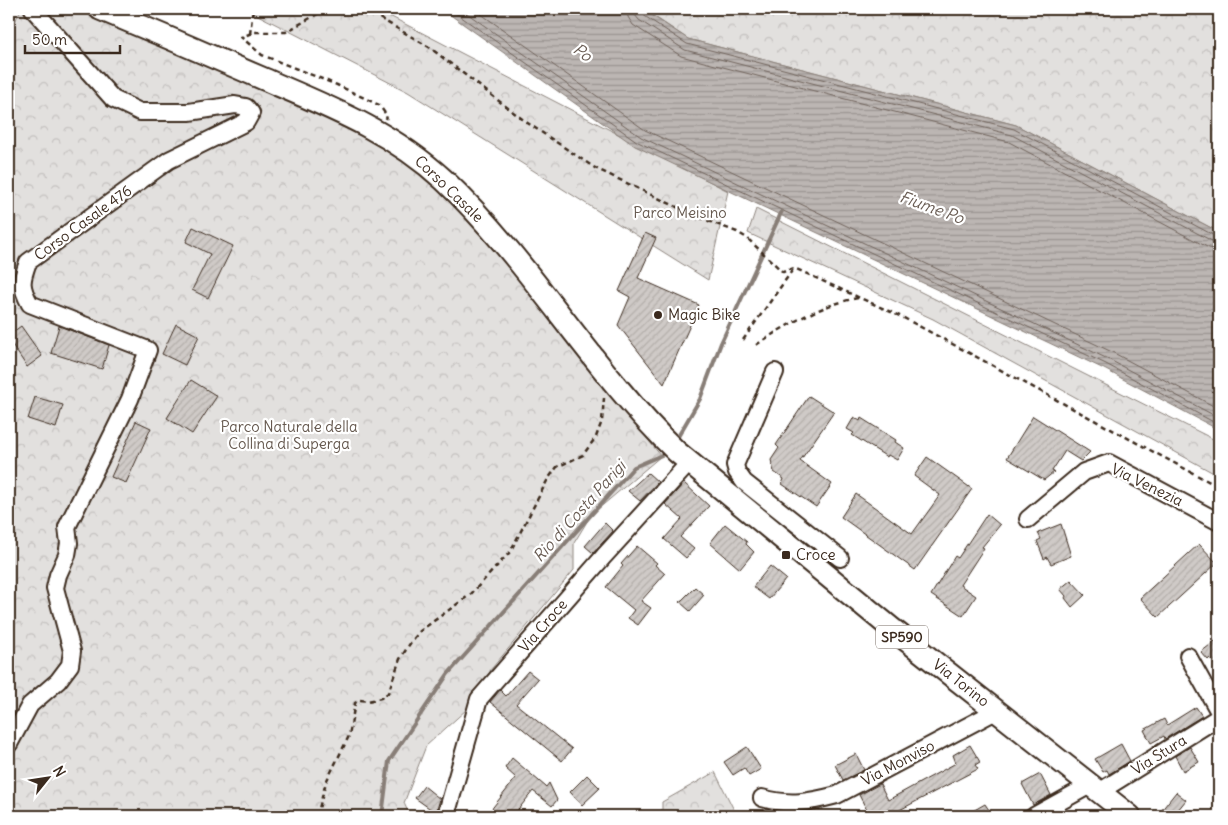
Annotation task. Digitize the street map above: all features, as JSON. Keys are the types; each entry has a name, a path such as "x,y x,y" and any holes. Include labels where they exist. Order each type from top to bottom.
{"main road":[{"name":"Corso Casale","path":"100,9 350,116 406,148 444,180 493,233 549,300 610,378 678,453"},
{"name":"Via Torino","path":"678,453 796,537 891,628 1130,816"}],"street":[{"name":"Corso Casale 476","path":"9,744 30,705 58,681 70,666 72,652 55,588 58,575 67,555 69,543 67,527 130,399 148,350 30,304 23,292 22,280 28,262 170,160 246,122 251,113 246,106 234,105 189,112 140,112 122,104 113,99 32,9"},
{"path":"775,372 745,436 735,465 737,472 744,482 796,537 840,558"},
{"name":"Via Croce","path":"446,816 479,699 604,556 678,453"},
{"name":"Via Venezia","path":"1028,519 1084,472 1109,464 1219,522"},
{"path":"1188,656 1219,712"},
{"name":"Via Monviso","path":"762,798 796,810 817,800 837,794 996,711"},
{"name":"Via Stura","path":"1034,816 1095,789 1219,718"}],"path":[{"path":"250,34 253,9"},
{"path":"326,9 286,32 250,34 241,37 262,55 337,85 379,105 387,116 384,136"},
{"path":"364,9 429,47 526,122 595,168 698,217 737,232 748,238 783,272 794,268 902,317 1219,487"},
{"path":"743,340 794,268"},
{"path":"756,345 792,322 839,301 860,298"},
{"path":"316,816 326,782 349,736 355,703 360,700 368,701 381,698 388,693 400,659 420,631 471,594 510,552 548,479 557,467 583,455 596,437 602,421 606,384 610,378"}],"green space":[{"name":"Parco Naturale della Collina di Superga","path":"21,9 81,9 265,88 402,154 486,236 661,456 591,515 574,543 574,570 493,667 467,709 426,746 404,803 410,816 9,816 9,34"},
{"name":"Parco Meisino","path":"246,9 376,9 728,191 708,280 408,92"},
{"path":"643,9 1219,9 1219,232 1016,125 688,39"},
{"path":"756,209 1219,442 1219,476 933,319 748,233"},
{"path":"715,772 737,816 662,816 662,802"}],"water":[{"path":"442,9 642,9 688,39 1016,125 1219,232 1219,430 1104,369 635,146"}],"building":[{"path":"193,227 233,246 208,298 192,290 210,254 186,242"},
{"name":"Magic Bike","path":"645,233 656,238 638,278 699,305 664,384 618,325 630,297 619,291"},
{"path":"176,324 199,336 185,365 162,354"},
{"path":"21,326 42,356 27,367 9,340 9,335"},
{"path":"59,326 109,345 102,369 51,353"},
{"path":"191,380 217,396 192,434 167,418"},
{"path":"809,396 834,412 800,461 832,484 816,507 782,484 784,479 774,472 771,460 779,448 776,445"},
{"path":"35,397 63,405 56,428 28,419"},
{"path":"1033,416 1090,452 1081,461 1065,451 1052,471 1054,472 1044,480 1007,458"},
{"path":"854,417 860,421 861,418 896,440 895,442 904,448 897,460 888,455 887,457 852,435 854,433 847,429"},
{"path":"136,421 151,428 126,483 111,477"},
{"path":"927,457 972,489 915,570 841,517 856,494 912,534 940,495 914,476"},
{"path":"648,473 658,482 640,501 628,491"},
{"path":"684,483 709,506 680,537 694,549 686,558 664,539 682,519 665,504"},
{"path":"987,514 1000,525 982,547 984,548 960,585 976,596 963,616 931,595 955,556 958,558"},
{"path":"605,523 613,531 593,553 585,546"},
{"path":"725,524 747,542 746,544 754,552 740,569 710,543"},
{"path":"1061,524 1071,556 1051,564 1047,557 1044,559 1037,541 1041,539 1038,533"},
{"path":"1199,544 1217,563 1158,617 1140,598"},
{"path":"637,546 657,563 655,565 665,574 641,601 651,608 638,625 628,618 634,610 606,587 623,566 621,564"},
{"path":"770,566 786,579 769,599 753,587"},
{"path":"1071,580 1085,595 1072,607 1060,589"},
{"path":"695,587 704,595 690,611 680,602"},
{"path":"1219,638 1219,670 1210,658 1208,660 1201,652"},
{"path":"528,671 538,679 516,704 572,749 562,761 490,702 500,690 506,696"},
{"path":"1196,707 1202,716 1165,739 1164,736 1151,743 1144,730 1164,719 1167,725"},
{"path":"1121,744 1130,761 1109,774 1107,770 1103,772 1095,759"},
{"path":"970,745 980,762 975,765 978,769 894,813 896,816 870,816 859,795 880,784 888,800 956,763 953,755"},
{"path":"747,747 761,769 749,776 744,768 733,775 724,762"},
{"path":"1190,747 1199,762 1183,771 1175,756"},
{"path":"856,754 864,770 843,780 835,765"},
{"path":"512,758 546,787 549,783 557,800 552,806 533,791 513,816 486,816 516,778 505,768"},
{"path":"1040,774 1051,795 1033,805 1022,784"},
{"path":"587,775 600,788 582,805 570,792"},
{"path":"424,786 440,799 436,813 415,798"},
{"path":"1176,792 1186,800 1173,816 1157,816"},
{"path":"985,804 993,816 964,816"}],"waterway":[{"name":"Rio di Costa Parigi","path":"676,440 700,399 721,343 782,211"},
{"name":"Rio di Costa Parigi","path":"382,816 389,761 448,674 634,467 664,454 666,451"}],"place":[{"name":"Magic Bike","path":"658,315"},
{"name":"Croce","path":"786,555"}],"water label":[{"name":"Po","path":"583,52"},
{"name":"Fiume Po","path":"932,207"}]}
